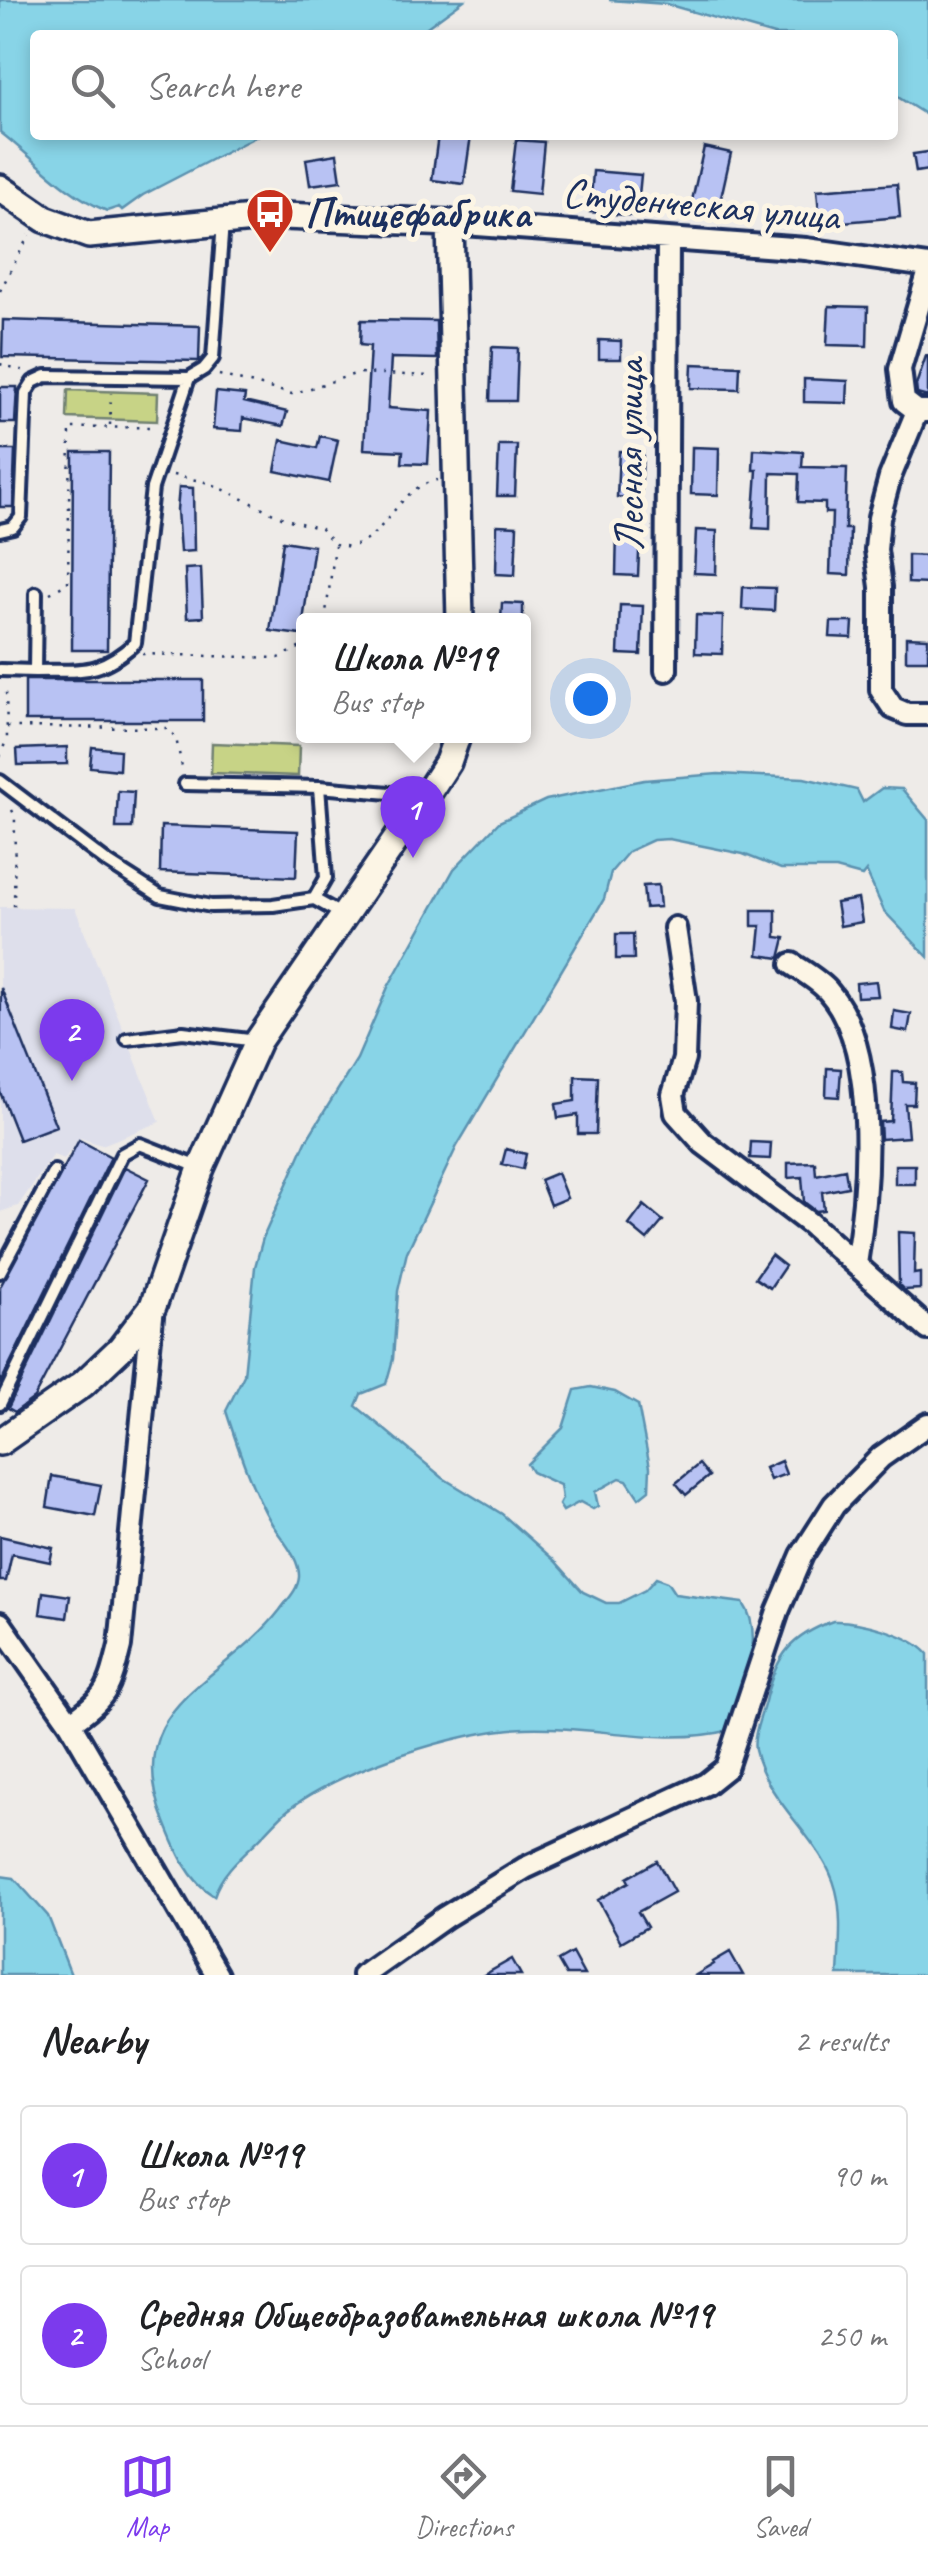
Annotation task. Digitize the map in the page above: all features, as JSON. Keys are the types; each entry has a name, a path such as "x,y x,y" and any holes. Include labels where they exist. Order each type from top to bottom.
{"street":[{"name":"Студенческая улица","path":"0,188 40,216 90,235 283,216 450,223 806,249 928,266"},
{"path":"450,223 460,613"},
{"name":"Лесная улица","path":"666,670 668,241"},
{"path":"928,274 900,369 904,401 922,411 890,477 878,518 876,550 882,690 892,708 907,714 928,714"},
{"path":"70,1722 99,1703 112,1681 120,1646 153,1306 201,1168 258,1041 426,796 448,762 455,743"},
{"path":"674,928 686,1002 684,1059 673,1095 676,1113 703,1143 810,1223 928,1329"},
{"path":"792,964 829,991 854,1040 866,1107 864,1218 856,1264"},
{"path":"0,1442 83,1384 121,1348 153,1306"},
{"path":"363,1975 445,1916 526,1868 706,1784 726,1768 778,1610 802,1555 834,1505 880,1456 928,1424"},
{"path":"0,1623 70,1722 217,1975"}],"lane":[{"path":"0,530 12,527 21,517 26,393 33,382 46,376 189,378 204,370 214,358 223,222"},
{"path":"3,670 84,670 111,664 135,643 152,488 189,378"},
{"path":"35,671 36,593"},
{"path":"0,782 106,862 160,896 211,906 272,905 314,899 342,915"},
{"path":"185,784 319,787 426,796"},
{"path":"314,899 326,878 319,787"},
{"path":"127,1039 184,1032 258,1041"},
{"path":"0,1404 122,1154 140,1144 201,1168"},
{"path":"0,1272 54,1171"}],"path":[{"path":"0,291 40,216"},
{"path":"0,364 46,376"},
{"path":"204,370 292,394 358,373 454,376"},
{"path":"110,426 112,377"},
{"path":"36,593 60,590 68,583 70,428 172,427"},
{"path":"159,468 182,480 224,489 286,519 321,529 336,544 354,546 370,536 408,493 428,482 456,476"},
{"path":"327,613 336,544"},
{"path":"123,654 280,658 296,650"},
{"path":"0,758 8,738 3,670"},
{"path":"7,727 168,728 176,738 185,784"},
{"path":"9,804 15,816 14,908"}],"shaded area":[{"path":"0,907 75,908 160,1122 102,1145 80,1138 64,1159 53,1155 18,1206 0,1212"}],"green space":[{"path":"68,390 158,393 157,421 67,418"},
{"path":"212,743 299,746 298,776 211,773"}],"water":[{"path":"0,0 464,0 423,30 30,30 30,140 249,140 143,195 122,210 119,207 107,211 92,204 64,186 0,132"},
{"path":"609,0 928,0 928,116 898,97 898,30 757,30 666,4"},
{"path":"718,774 804,778 857,790 863,802 882,788 902,789 928,820 928,957 884,911 866,871 862,876 836,869 781,869 743,854 669,839 653,840 629,851 611,872 604,899 457,1146 407,1252 386,1384 361,1394 356,1406 443,1478 502,1514 583,1592 606,1603 619,1603 645,1590 656,1578 667,1582 675,1594 743,1603 753,1632 752,1648 731,1730 654,1736 525,1728 435,1744 368,1767 288,1810 231,1867 214,1896 190,1873 169,1833 154,1782 155,1750 165,1723 183,1700 256,1636 289,1599 298,1582 296,1563 258,1498 226,1411 244,1375 255,1267 263,1238 306,1141 357,1059 388,987 454,869 499,822 546,800 644,780"},
{"path":"591,1387 615,1392 638,1405 650,1467 649,1490 639,1498 627,1480 620,1478 595,1492 598,1506 593,1509 580,1502 563,1511 559,1505 560,1485 532,1472 527,1464 563,1428 575,1390"},
{"path":"833,1621 884,1630 909,1640 928,1654 928,1975 838,1975 840,1932 836,1890 820,1854 771,1787 755,1750 758,1724 781,1658 806,1633"},
{"path":"0,1876 14,1878 48,1916 71,1975 0,1975"}],"building":[{"path":"437,140 470,140 464,184 432,180"},
{"path":"516,140 544,142 539,194 510,191"},
{"path":"704,147 731,153 716,220 689,214"},
{"path":"928,152 928,170 916,172 913,154"},
{"path":"337,154 341,181 310,185 306,159"},
{"path":"593,171 641,175 637,216 590,212"},
{"path":"897,184 900,217 820,224 817,190"},
{"path":"829,306 868,307 867,346 827,345"},
{"path":"3,320 200,326 199,361 2,357"},
{"path":"361,320 436,321 437,359 391,358 388,408 431,411 428,464 402,463 403,451 364,449 370,346 360,345"},
{"path":"599,340 621,341 621,359 599,359"},
{"path":"492,347 518,348 516,401 490,401"},
{"path":"926,356 928,397 917,394 916,385"},
{"path":"692,364 740,366 739,389 691,388"},
{"path":"804,379 848,381 847,403 804,402"},
{"path":"0,387 17,387 15,423 0,423"},
{"path":"216,392 245,395 244,402 287,412 283,426 243,418 242,431 213,429"},
{"path":"320,436 338,440 329,482 275,471 281,440 317,448"},
{"path":"499,445 517,445 515,496 497,496"},
{"path":"692,447 719,448 718,495 691,494"},
{"path":"754,449 803,452 802,467 847,468 845,529 850,529 849,575 830,574 832,513 825,513 825,503 798,502 799,474 771,473 770,529 753,528 757,470 753,470"},
{"path":"0,450 15,450 13,507 0,507"},
{"path":"619,451 643,452 641,498 617,497"},
{"path":"73,452 109,452 107,650 72,650"},
{"path":"179,487 193,488 194,551 180,552"},
{"path":"497,525 517,526 515,575 496,574"},
{"path":"617,529 640,530 638,576 616,575"},
{"path":"696,530 717,531 716,574 694,573"},
{"path":"283,541 314,546 304,613 296,613 296,634 270,631"},
{"path":"908,555 928,556 928,584 908,583"},
{"path":"201,568 203,617 187,618 185,569"},
{"path":"743,587 775,588 774,611 742,609"},
{"path":"502,603 523,604 523,613 501,613"},
{"path":"620,605 643,606 641,655 618,654"},
{"path":"696,615 723,616 722,654 695,653"},
{"path":"831,622 853,622 852,638 830,637"},
{"path":"906,637 928,638 928,660 906,660"},
{"path":"25,680 203,680 203,721 25,721"},
{"path":"67,747 67,764 18,765 17,749"},
{"path":"92,747 120,750 119,770 90,767"},
{"path":"118,791 134,792 132,828 116,828"},
{"path":"161,826 298,831 296,877 160,872"},
{"path":"658,885 660,907 645,908 643,886"},
{"path":"858,899 862,922 840,926 836,903"},
{"path":"752,910 776,910 776,937 785,938 780,958 758,955 761,926 752,926"},
{"path":"616,934 633,934 634,959 616,959"},
{"path":"876,981 878,996 857,997 856,983"},
{"path":"1,988 56,1126 19,1140 0,1092"},
{"path":"894,1011 911,1014 908,1032 892,1029"},
{"path":"827,1068 841,1069 839,1097 826,1096"},
{"path":"893,1072 902,1072 903,1082 915,1083 914,1104 905,1104 908,1137 881,1139 880,1122 891,1121"},
{"path":"575,1076 598,1077 596,1134 578,1134 578,1115 558,1118 556,1104 575,1101"},
{"path":"79,1140 111,1157 0,1384 0,1287"},
{"path":"751,1142 771,1143 770,1159 750,1158"},
{"path":"506,1149 526,1154 523,1169 502,1164"},
{"path":"815,1162 816,1175 845,1169 848,1187 822,1192 824,1210 816,1211 804,1202 802,1177 788,1178 788,1163"},
{"path":"895,1165 915,1165 915,1184 895,1184"},
{"path":"125,1167 149,1179 34,1398 15,1412 8,1408"},
{"path":"557,1173 567,1198 550,1205 540,1180"},
{"path":"644,1205 663,1221 647,1240 629,1225"},
{"path":"898,1232 915,1233 914,1274 920,1273 920,1289 904,1290 899,1285"},
{"path":"771,1255 785,1266 770,1288 755,1278"},
{"path":"781,1461 786,1474 770,1480 765,1468"},
{"path":"699,1464 709,1476 686,1495 676,1483"},
{"path":"52,1476 101,1485 95,1516 47,1507"},
{"path":"0,1536 53,1548 50,1562 12,1554 6,1581 0,1581"},
{"path":"43,1592 70,1596 67,1618 40,1614"},
{"path":"657,1861 674,1892 638,1912 647,1927 621,1942 598,1900"},
{"path":"730,1952 743,1975 696,1975 713,1962"},
{"path":"572,1953 584,1975 566,1975 558,1961"},
{"path":"512,1959 521,1975 484,1975"}],"place":[{"name":"Птицефабрика","path":"270,254"},
{"name":"Школа №19","path":"413,858"},
{"name":"Средняя Общеобразовательная школа №19","path":"72,1081"}]}
